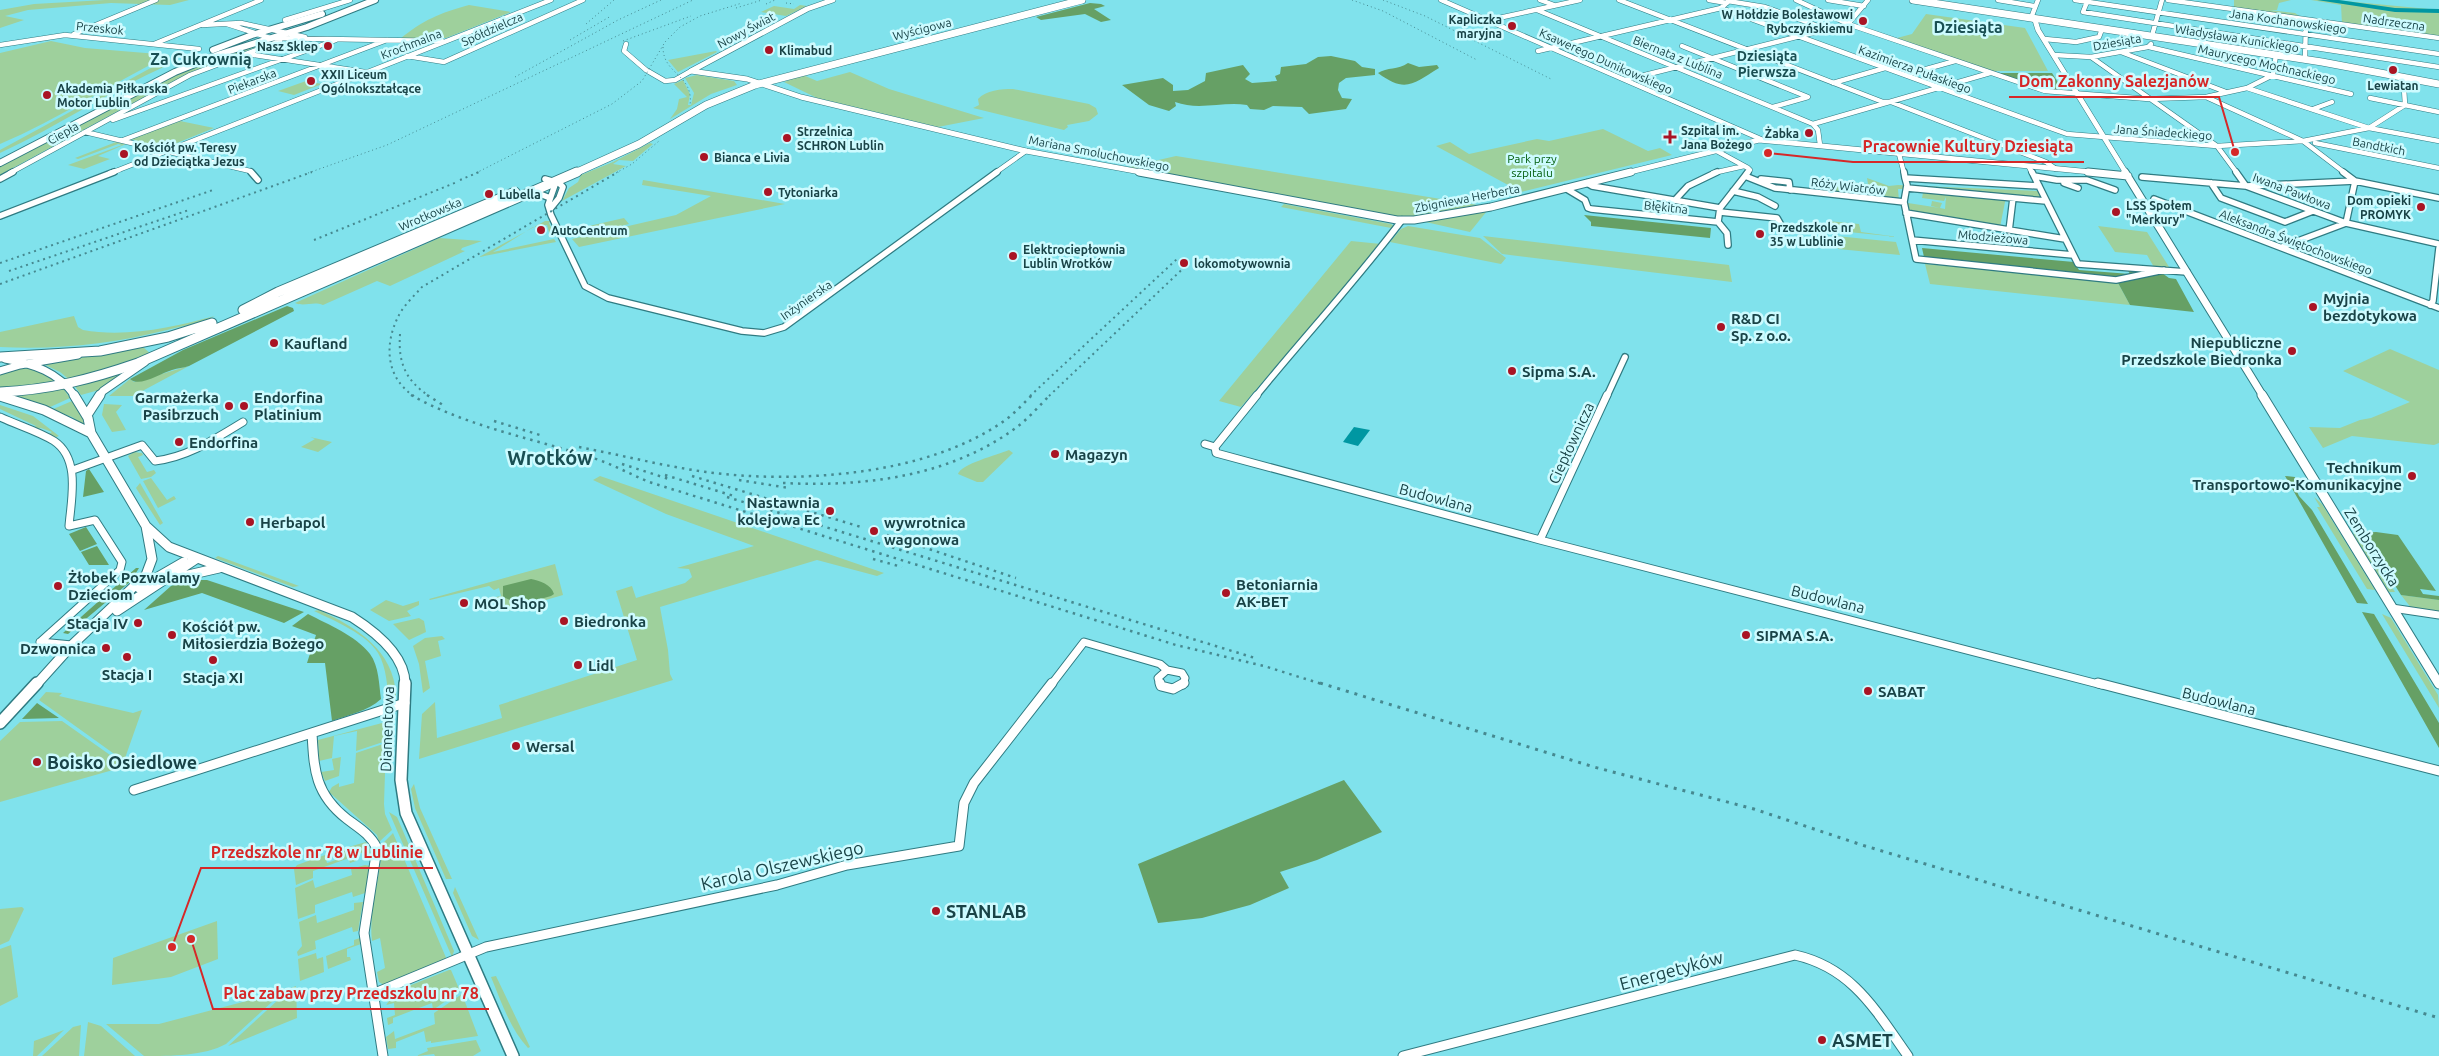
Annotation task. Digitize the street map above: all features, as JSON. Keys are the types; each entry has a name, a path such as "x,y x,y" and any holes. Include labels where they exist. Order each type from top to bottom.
{"main road":[{"path":"0,158 45,136 141,82 252,35 363,0"},
{"path":"0,163 66,132 161,79 215,56 290,32 375,0"},
{"name":"Wyścigowa","path":"762,81 1070,0"},
{"name":"Wyścigowa","path":"762,81 1082,0"},
{"name":"Władysława Kunickiego","path":"1913,0 2276,55 2439,84"},
{"name":"Władysława Kunickiego","path":"1926,0 2031,18"},
{"path":"2036,26 2042,23 2057,22"},
{"name":"Wrotkowska","path":"0,358 100,351 168,337 222,319 278,292 639,139 710,99 762,81"},
{"name":"Wrotkowska","path":"0,392 28,391 67,385 157,354 556,182 639,144 706,105 762,81"}],"street":[{"path":"71,35 156,0"},
{"path":"154,44 261,0"},
{"path":"285,20 350,0"},
{"name":"Krochmalna","path":"0,216 551,0"},
{"name":"Spółdzielcza","path":"407,56 444,62 583,0"},
{"name":"Nowy Świat","path":"626,44 623,48 650,73 662,80 670,81 807,9 833,0"},
{"name":"Ksawerego Dunikowskiego","path":"1441,0 1764,140"},
{"path":"1540,0 1554,6"},
{"path":"1476,23 1580,0"},
{"path":"1619,0 1883,102 1891,102 2046,162 2056,169"},
{"path":"1709,0 1765,7 1826,30"},
{"path":"1796,0 1848,24 2040,90 2149,99 2206,97 2247,88 2273,75 2276,55"},
{"path":"1828,0 1864,6"},
{"path":"1625,80 1848,24 1868,0"},
{"path":"1998,0 2034,6"},
{"path":"2031,18 2034,6 2038,0"},
{"name":"Jana Kochanowskiego","path":"2075,0 2439,54"},
{"path":"2153,32 2162,0"},
{"name":"Nadrzeczna","path":"2168,0 2439,38"},
{"path":"1538,51 1721,8 1728,1"},
{"path":"2087,2 2083,12 2439,67"},
{"name":"Kazimierza Pułaskiego","path":"1721,8 2062,133 2104,138"},
{"name":"Biernata z Lublina","path":"1537,10 1813,124"},
{"name":"Zemborzycka","path":"2031,18 2030,20 2036,26 2054,55 2439,684"},
{"path":"2305,60 2306,20"},
{"path":"202,24 274,28 320,39"},
{"path":"227,24 239,27 252,35 270,38 444,42"},
{"path":"2044,39 2084,40 2099,37 2102,29"},
{"name":"Przeskok","path":"0,45 49,36 71,35 199,49"},
{"path":"106,120 131,114 336,40"},
{"name":"Piekarska","path":"123,140 387,40"},
{"name":"Ciepła","path":"0,179 190,75 280,41"},
{"name":"Dziesiąta","path":"2054,55 2091,57 2150,45"},
{"name":"Maurycego Mochnackiego","path":"2150,45 2351,94"},
{"path":"1682,46 1808,97 1772,107"},
{"path":"2121,52 2227,92"},
{"path":"244,54 367,72"},
{"name":"Iwana Pawłowa","path":"2091,57 2217,146 2246,186 2346,222 2439,244"},
{"path":"1904,76 1955,61"},
{"path":"1833,83 1885,68"},
{"name":"Mariana Smoluchowskiego","path":"692,70 762,81 794,95 1026,151 1402,220"},
{"path":"1820,145 1818,130 1813,124 1990,73"},
{"path":"2247,88 2369,128 2439,140"},
{"path":"2404,88 2405,105"},
{"path":"2206,97 2303,141 2355,181"},
{"path":"2370,98 2439,112"},
{"path":"2312,109 2332,102"},
{"name":"Jana Śniadeckiego","path":"2104,138 2217,146 2303,141 2369,128 2405,105"},
{"path":"85,132 250,171 258,180"},
{"name":"Zbigniewa Herberta","path":"1402,220 1491,207 1715,150 1764,140 2128,176"},
{"name":"Bandtkich","path":"2315,144 2439,168"},
{"path":"1715,150 1750,170 1720,210 1718,222 1727,233 1728,245"},
{"name":"Inżynierska","path":"556,182 550,198 550,209 583,281 593,292 742,331 764,333 784,327 1026,151"},
{"path":"1899,154 1907,188 1904,202 1916,259 2116,280 2164,270"},
{"path":"1675,200 1680,192 1716,172 1744,166"},
{"path":"2029,167 2073,255"},
{"path":"2102,174 2124,169"},
{"name":"Róży Wiatrów","path":"1745,176 1756,178 1776,188 1904,202"},
{"path":"2034,176 2057,180 2087,180 2115,190"},
{"path":"1905,178 2039,186"},
{"path":"2142,178 2246,186 2355,181 2439,198"},
{"path":"545,179 556,182 562,185 563,188 559,198 550,209"},
{"path":"2057,180 2078,188"},
{"path":"2282,247 2346,222 2355,181"},
{"path":"1587,183 1592,186 1675,200 1720,210 1777,218 1780,220 1781,225"},
{"path":"2210,183 2221,198 2285,222 2313,211"},
{"name":"Błękitna","path":"1565,188 1585,200 1590,209 1718,222"},
{"path":"1907,188 2046,201"},
{"path":"1733,191 1758,197 1776,206"},
{"path":"521,197 540,194 550,198"},
{"path":"2009,231 2013,198"},
{"name":"Aleksandra Świętochowskiego","path":"2154,199 2439,308"},
{"path":"1906,213 2065,239"},
{"path":"1215,447 1298,344 1371,261 1402,220"},
{"name":"Młodzieżowa","path":"1912,240 2073,255 2078,264 2187,272"},
{"path":"2430,304 2433,301 2437,278 2439,248"},
{"path":"0,371 100,351"},
{"name":"Wrotkowska","path":"87,415 104,390 157,354"},
{"name":"Ciepłownicza","path":"1540,540 1625,357"},
{"name":"Diamentowa","path":"0,358 29,364 54,373 67,385 91,422 91,433 146,526 169,547 352,617 371,628 388,646 402,669 405,680 401,780 403,801 409,822 513,1056"},
{"path":"0,396 44,410 74,427 91,433"},
{"path":"0,417 55,442 67,454 73,470 69,526 96,520 122,562 122,566 40,642 72,645"},
{"path":"73,470 142,445 155,461 160,461 189,452 242,422"},
{"name":"Budowlana","path":"1205,444 1215,447 1216,453 1540,540 2439,770"},
{"path":"0,723 72,645 143,579 151,565 151,553 146,526"},
{"path":"124,598 174,566 196,558"},
{"path":"90,628 196,558"},
{"path":"151,589 184,574 222,568"},
{"path":"2392,608 2439,615"},
{"name":"Karola Olszewskiego","path":"468,955 486,947 517,939 777,885 847,865 959,846 964,803 970,789 1084,642 1160,664 1167,670"},
{"path":"134,790 405,703"},
{"path":"312,732 315,780 319,789 346,818 372,837 377,848 364,933 375,992 383,1056"},
{"path":"375,992 468,955"},
{"name":"Energetyków","path":"1403,1056 1795,955 1813,957 1846,976 1862,992 1908,1056"}],"green space":[{"path":"105,0 189,0 170,5 111,3 28,10 5,16 24,20 0,28 0,10 34,4"},
{"path":"2234,0 2291,0 2279,3 2277,10 2270,10 2295,13 2302,18 2234,7"},
{"path":"2311,0 2334,0 2439,10 2439,38 2342,24 2341,5"},
{"path":"1090,3 1105,6 1094,9 1111,20 1101,22 1085,14 1041,20 1036,17"},
{"path":"469,5 511,12 446,38 400,39 432,18"},
{"path":"800,5 807,6 786,16 761,12 774,6 794,9"},
{"path":"1926,14 2025,28 2048,71 1991,71 1897,38 1912,34"},
{"name":"Akademia Piłkarska Motor Lublin","path":"51,41 85,48 170,55 0,144 0,53"},
{"path":"266,43 183,76 0,175 0,166 155,83 195,65"},
{"path":"716,51 678,72 668,60"},
{"path":"1331,56 1355,61 1362,67 1375,69 1375,75 1346,78 1339,83 1338,90 1342,98 1352,99 1346,109 1309,114 1302,107 1273,106 1264,110 1250,109 1247,105 1238,104 1193,106 1175,102 1176,106 1169,111 1149,105 1122,85 1163,78 1173,85 1173,91 1188,90 1205,81 1206,73 1243,65 1250,74 1245,79 1252,83 1277,81 1275,76 1280,74 1281,67 1306,64 1318,57"},
{"path":"1408,63 1419,67 1437,65 1439,68 1416,82 1403,85 1378,73 1400,67"},
{"path":"158,64 168,65 0,153 0,150"},
{"path":"850,72 889,89 984,118 938,127 817,98 784,82 803,75 817,81"},
{"path":"1993,73 2052,73 2064,92 2044,90"},
{"path":"697,75 734,81 737,85 711,94 670,119 677,109 679,99 687,97 674,84 683,80 690,94 688,105 691,105 694,93 685,78"},
{"path":"306,81 322,84 294,95 278,91"},
{"path":"1013,89 1089,104 1096,108 1098,114 1089,121 1067,125 1068,127 1064,130 973,108 979,105 978,99 981,96 989,92"},
{"path":"180,121 214,128 167,147 130,139"},
{"name":"Park przy szpitalu","path":"1603,129 1648,151 1660,148 1672,155 1521,192 1436,146 1450,142 1469,154 1537,139 1549,141"},
{"path":"116,142 126,144 98,156 110,159 84,169 68,165 122,145 118,144 78,159 75,158"},
{"path":"650,143 653,144 633,161 619,160 613,164 626,166 562,201 569,188 578,182 581,175 613,162"},
{"path":"1176,156 1484,206 1417,217 1384,216 1128,167"},
{"path":"1867,178 1889,186 2039,191 2042,200 2006,197 2000,227 1952,218 1947,219 1919,212 1908,212 1908,203 1945,209 1946,197 1944,201 1922,198 1923,193 1911,189 1898,189 1899,201 1832,193 1829,180 1868,184"},
{"path":"643,180 785,204 579,247 572,239 676,215 711,196 642,185"},
{"path":"1932,201 1942,203 1940,208 1931,206"},
{"path":"1284,204 1394,226 1391,228 1281,207"},
{"path":"1487,211 1470,232 1421,221"},
{"path":"1584,215 1711,228 1710,238 1591,226 1591,222"},
{"path":"624,218 629,224 593,233 589,226"},
{"path":"545,221 551,221 549,223 555,235 550,236 547,225 534,227"},
{"path":"1828,221 1859,224 1861,232 1898,237 1829,230"},
{"path":"1408,226 1480,238 1506,258 1501,264 1390,242 1401,229"},
{"path":"2098,226 2147,232 2171,270 2155,269 2147,255 2115,252"},
{"path":"526,231 493,252 554,239 556,242 479,257"},
{"path":"1483,236 1729,265 1732,282 1502,254"},
{"path":"1836,236 1896,242 1900,255 1838,249"},
{"path":"439,238 482,241 462,248 461,250 465,251 390,286 377,281 323,305 295,303"},
{"path":"1806,238 1836,241 1837,248 1807,245"},
{"path":"1351,241 1381,244 1241,407 1219,401"},
{"path":"1922,248 2074,262 2079,270 2130,274 2127,269 2151,271 2118,277 2103,276 1924,257"},
{"path":"1925,264 2117,281 2130,305 1930,284"},
{"path":"2162,273 2169,278 2176,279 2194,312 2130,305 2117,281"},
{"path":"287,306 293,308 294,311 189,366 172,370 144,381 139,382 130,379 183,350"},
{"path":"74,316 78,327 83,330 116,333 150,330 215,316 185,326 126,339 63,347 0,347 0,332"},
{"path":"143,347 151,354 72,382 60,372 43,364"},
{"path":"2390,349 2439,370 2439,443 2434,445 2352,436 2323,448 2309,427 2340,428 2410,402 2343,371"},
{"path":"135,365 99,390 81,395 74,385"},
{"path":"189,366 133,396 109,396 130,379 134,382"},
{"path":"32,368 54,380 49,385 0,389 0,375 16,369"},
{"path":"63,388 70,398 48,408 10,395"},
{"path":"72,401 88,428 72,417 51,410"},
{"path":"104,404 122,405 116,412 126,430 112,432 102,415"},
{"path":"0,405 33,416 59,436 54,438 47,435 52,432 41,428 35,430 32,428 36,426 0,409"},
{"path":"310,437 332,442 318,452 301,447 315,439"},
{"path":"1009,450 1013,453 983,482 977,482 958,474 972,463"},
{"path":"134,452 142,453 143,455 138,457 147,472 154,470 156,473 151,477 141,479 128,456"},
{"path":"89,469 104,492 83,497 86,471"},
{"path":"600,476 884,573 877,576 817,560 660,607 668,650 670,674 673,680 419,759 422,714 435,702 437,738 502,718 499,705 637,660 616,591 632,586 636,598 685,583 692,577 689,569 677,568 754,546 666,514 593,480"},
{"path":"2285,476 2295,477 2294,485 2299,496 2312,510 2368,604 2357,603"},
{"path":"151,478 167,500 174,496 176,499 158,508 143,481"},
{"path":"140,483 163,523 160,525 136,488"},
{"path":"2314,497 2322,504 2375,590 2367,589 2317,507 2320,507"},
{"path":"86,527 97,544 80,551 69,534"},
{"path":"2353,529 2355,529 2395,592 2388,592 2354,536"},
{"path":"2376,532 2398,535 2436,591 2420,589 2423,594 2439,596 2439,600 2401,595 2362,533"},
{"path":"97,546 109,565 89,565 81,552"},
{"path":"218,556 299,586 293,587 215,558"},
{"path":"555,564 563,595 508,611 499,610 496,597 501,596 499,588 494,590 489,586 429,599"},
{"path":"136,568 139,568 131,581 68,634 63,633"},
{"path":"531,579 548,585 554,594 530,602 526,598 512,601 503,597 503,586"},
{"path":"207,580 304,612 284,623 202,593 144,610 171,586 186,581"},
{"path":"2401,595 2439,600 2439,613 2412,609"},
{"path":"386,600 403,606 419,601 419,605 407,611 411,616 389,621 370,610"},
{"path":"319,610 359,632 381,653 394,679 396,695 389,702 383,665 373,646 358,634 314,611"},
{"path":"2362,612 2374,614 2439,723 2439,748"},
{"path":"308,614 333,626 364,647 373,659 377,670 381,699 364,710 332,721 325,663 307,663 316,635 292,626"},
{"path":"2382,614 2391,618 2438,695 2439,708"},
{"path":"419,618 424,621 426,632 409,640 393,624"},
{"path":"442,636 445,639 438,641 441,656 425,661 430,688 423,693 419,664 413,646 425,638"},
{"path":"46,692 62,693 59,696 133,713 142,710 124,761 39,700"},
{"path":"37,703 59,718 22,719"},
{"path":"62,721 120,762 120,768 0,802 0,741 20,722"},
{"path":"382,723 386,729 386,741 356,751 357,731 334,736 332,758 319,761 318,740"},
{"path":"386,743 384,804 385,814 392,830 379,842 377,835 329,792 332,787 339,783 339,787 354,783 356,753"},
{"path":"341,757 339,776 325,781 321,772 334,770 332,759"},
{"path":"1344,780 1382,832 1317,860 1280,872 1289,888 1250,905 1202,918 1158,923 1138,864"},
{"path":"414,784 420,808 452,879 446,879 415,808 411,789"},
{"path":"389,812 397,817 454,951 452,957"},
{"path":"393,833 447,960 384,985 379,982 377,972 385,968 380,938 372,941 371,929 382,844"},
{"path":"366,842 371,852 366,858 364,852 355,855 356,861 350,863 349,858 313,871 313,878 296,885 294,869 297,865 325,855 327,863 339,859 338,850"},
{"path":"365,865 370,866 365,893 353,897 352,892 315,905 315,913 298,919 295,888 313,880 315,888 352,875 351,869"},
{"path":"455,887 479,940 472,936 453,893"},
{"path":"363,902 358,931 353,932 352,927 315,941 316,949 298,956 297,952 302,946 299,922 316,915 317,923 354,910 354,903"},
{"path":"22,907 24,909 9,941 0,945 0,909"},
{"path":"217,921 218,959 171,977 112,985 113,958"},
{"path":"360,938 361,944 347,949 347,957 350,957 351,960 328,969 326,956 354,945 354,940"},
{"path":"11,945 18,997 0,1006 0,949"},
{"path":"316,953 317,959 323,957 324,972 300,981 298,959"},
{"path":"451,970 460,991 433,1010 432,1003 393,1018 393,1023 388,1025 387,1018 395,1015 394,1003 386,1005 396,991"},
{"path":"496,976 530,1047 528,1048 516,1032 507,1014 491,977"},
{"path":"296,986 297,1018 228,1046 291,988"},
{"path":"284,991 226,1044 198,1053 144,1056 106,1024 159,1024"},
{"path":"462,994 478,1036 431,1043 431,1041 426,1042 424,1031 396,1042 396,1048 388,1049 386,1037 394,1031 395,1039 435,1024 434,1013"},
{"path":"88,1022 101,1026 135,1056 84,1056"},
{"path":"81,1025 79,1056 42,1056 73,1027"},
{"path":"64,1030 37,1056 33,1056 34,1041"},
{"path":"476,1040 481,1051 473,1056 435,1056 434,1054 416,1056 428,1051 427,1048"}],"water":[{"path":"1354,427 1370,430 1358,446 1343,442"}],"waterway":[{"path":"2321,0 2395,10 2439,11"}],"railway":[{"path":"586,24 614,0"},
{"path":"515,77 618,20 661,0"},
{"path":"308,173 387,145 693,0"},
{"path":"736,8 762,0"},
{"path":"766,4 775,0"},
{"path":"1352,0 1383,11 1477,60"},
{"path":"1383,0 1425,16 1551,79"},
{"path":"476,173 612,104 642,81 665,42 680,27 700,16 742,3"},
{"path":"786,3 794,4"},
{"path":"570,40 611,16"},
{"path":"623,41 691,16"},
{"path":"663,47 664,56 668,64 687,87 690,95 690,105"},
{"path":"616,173 632,164 659,141"},
{"path":"0,284 312,172"},
{"path":"460,180 479,172"},
{"path":"414,396 398,380 390,360 390,350 391,339 398,317 422,287 618,172"},
{"path":"314,240 457,182"},
{"path":"0,263 213,190"},
{"path":"9,271 189,210"},
{"path":"1030,396 1178,258"},
{"path":"1050,396 1192,260"},
{"path":"400,334 400,353 405,370 414,384 429,396"},
{"path":"411,395 455,416 593,458 649,482 1176,645 1264,666 1325,685"},
{"path":"427,395 443,405"},
{"path":"579,447 690,470 742,476 820,476 860,472 937,454 973,439 1004,421 1032,395"},
{"path":"783,483 814,484 875,480 935,468 991,444 1017,427 1050,396"},
{"path":"494,421 540,435"},
{"path":"622,464 672,480"},
{"path":"665,475 734,496"},
{"path":"692,476 861,527"},
{"path":"739,480 789,488"},
{"path":"727,497 1255,658"},
{"path":"887,535 1016,578"},
{"path":"873,559 902,567"},
{"path":"1320,683 1594,767 1754,809 1862,845 2439,1018"}],"place":[{"name":"W Hołdzie Bolesławowi Rybczyńskiemu","path":"1863,21"},
{"name":"Kapliczka maryjna","path":"1512,26"},
{"name":"Nasz Sklep","path":"328,46"},
{"name":"Klimabud","path":"769,50"},
{"name":"Lewiatan","path":"2393,70"},
{"name":"XXII Liceum Ogólnokształcące","path":"311,81"},
{"name":"Akademia Piłkarska Motor Lublin","path":"47,95"},
{"name":"Żabka","path":"1809,133"},
{"name":"Szpital im. Jana Bożego","path":"1670,137"},
{"name":"Strzelnica SCHRON Lublin","path":"787,138"},
{"name":"Dom Zakonny Salezjanów","path":"2235,152"},
{"name":"Pracownie Kultury Dziesiąta","path":"1768,153"},
{"name":"Kościół pw. Teresy od Dzieciątka Jezus","path":"124,154"},
{"name":"Bianca e Livia","path":"704,157"},
{"name":"Tytoniarka","path":"768,192"},
{"name":"Lubella","path":"489,194"},
{"name":"Dom opieki PROMYK","path":"2421,207"},
{"name":"LSS Społem \"Merkury\"","path":"2116,212"},
{"name":"AutoCentrum","path":"541,230"},
{"name":"Przedszkole nr 35 w Lublinie","path":"1760,234"},
{"name":"Elektrociepłownia Lublin Wrotków","path":"1013,256"},
{"name":"lokomotywownia","path":"1184,263"},
{"name":"Myjnia bezdotykowa","path":"2313,307"},
{"name":"R&D CI Sp. z o.o.","path":"1721,327"},
{"name":"Kaufland","path":"274,343"},
{"name":"Niepubliczne Przedszkole Biedronka","path":"2292,351"},
{"name":"Sipma S.A.","path":"1512,371"},
{"name":"Garmażerka Pasibrzuch","path":"229,406"},
{"name":"Endorfina Platinium","path":"244,406"},
{"name":"Endorfina","path":"179,442"},
{"name":"Magazyn","path":"1055,454"},
{"name":"Technikum Transportowo-Komunikacyjne","path":"2412,476"},
{"name":"Nastawnia kolejowa Ec","path":"830,511"},
{"name":"Herbapol","path":"250,522"},
{"name":"wywrotnica wagonowa","path":"874,531"},
{"name":"Żłobek Pozwalamy Dzieciom","path":"58,586"},
{"name":"Betoniarnia AK-BET","path":"1226,593"},
{"name":"MOL Shop","path":"464,603"},
{"name":"Biedronka","path":"564,621"},
{"name":"Stacja IV","path":"138,623"},
{"name":"Kościół pw. Miłosierdzia Bożego","path":"172,635"},
{"name":"SIPMA S.A.","path":"1746,635"},
{"name":"Dzwonnica","path":"106,648"},
{"name":"Stacja I","path":"127,657"},
{"name":"Stacja XI","path":"213,660"},
{"name":"Lidl","path":"578,665"},
{"name":"SABAT","path":"1868,691"},
{"name":"Wersal","path":"516,746"},
{"name":"Boisko Osiedlowe","path":"37,762"},
{"name":"STANLAB","path":"936,911"},
{"name":"Plac zabaw przy Przedszkolu nr 78","path":"191,939"},
{"name":"Przedszkole nr 78 w Lublinie","path":"172,947"},
{"name":"ASMET","path":"1822,1040"}],"district":[{"name":"Dziesiąta","path":"1968,27"},
{"name":"Za Cukrownią","path":"201,59"},
{"name":"Dziesiąta Pierwsza","path":"1767,64"},
{"name":"Wrotków","path":"550,457"}]}
